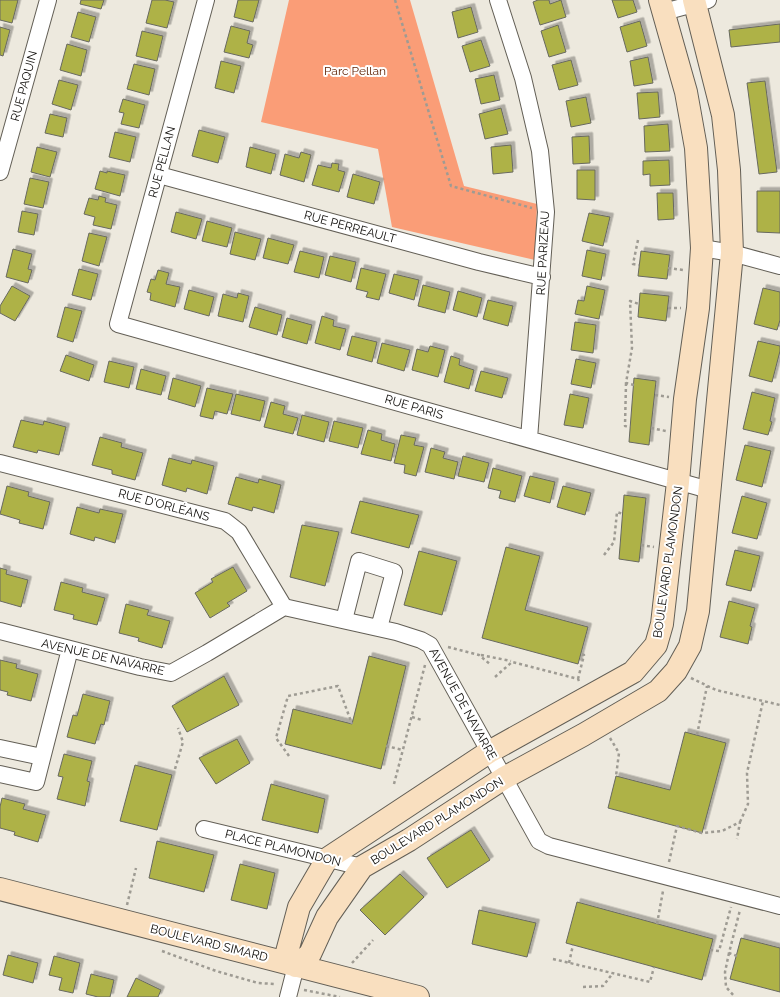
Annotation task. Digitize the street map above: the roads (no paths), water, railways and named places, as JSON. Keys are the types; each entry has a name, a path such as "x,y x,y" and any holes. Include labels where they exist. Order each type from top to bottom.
{"street":[{"name":"RUE PAQUIN","path":"0,172 48,0"},
{"name":"RUE PELLAN","path":"118,324 206,0"},
{"name":"RUE PARIZEAU","path":"498,0 523,78 540,151 546,212 530,440"},
{"path":"662,6 699,1"},
{"name":"BOULEVARD PLAMONDON","path":"662,6 686,92 696,148 702,248 698,308 685,399 678,482 662,624 656,645 632,672 583,688 327,859 300,907 287,952 296,966 310,954 327,917 362,867 409,840 504,778 602,724 658,690 676,671 690,646 698,611 732,253 729,170 723,115 699,1"},
{"name":"RUE PERREAULT","path":"158,174 479,262 542,277"},
{"path":"702,248 732,253 780,266"},
{"name":"RUE PARIS","path":"118,324 709,490"},
{"name":"RUE D'ORLÉANS","path":"0,463 225,521 238,532 284,607"},
{"path":"344,620 359,562 394,572 379,628"},
{"name":"AVENUE DE NAVARRE","path":"0,631 157,671 171,673 284,607 379,628 421,640 430,645 539,841 549,846 780,906"},
{"path":"0,774 36,782 70,649"},
{"path":"0,748 42,757"},
{"name":"PLACE PLAMONDON","path":"204,829 362,867"},
{"name":"BOULEVARD SIMARD","path":"0,889 296,966 339,987 418,997"},
{"path":"288,997 296,966"}],"park label":[{"name":"Parc Pellan","path":"355,71"}]}
